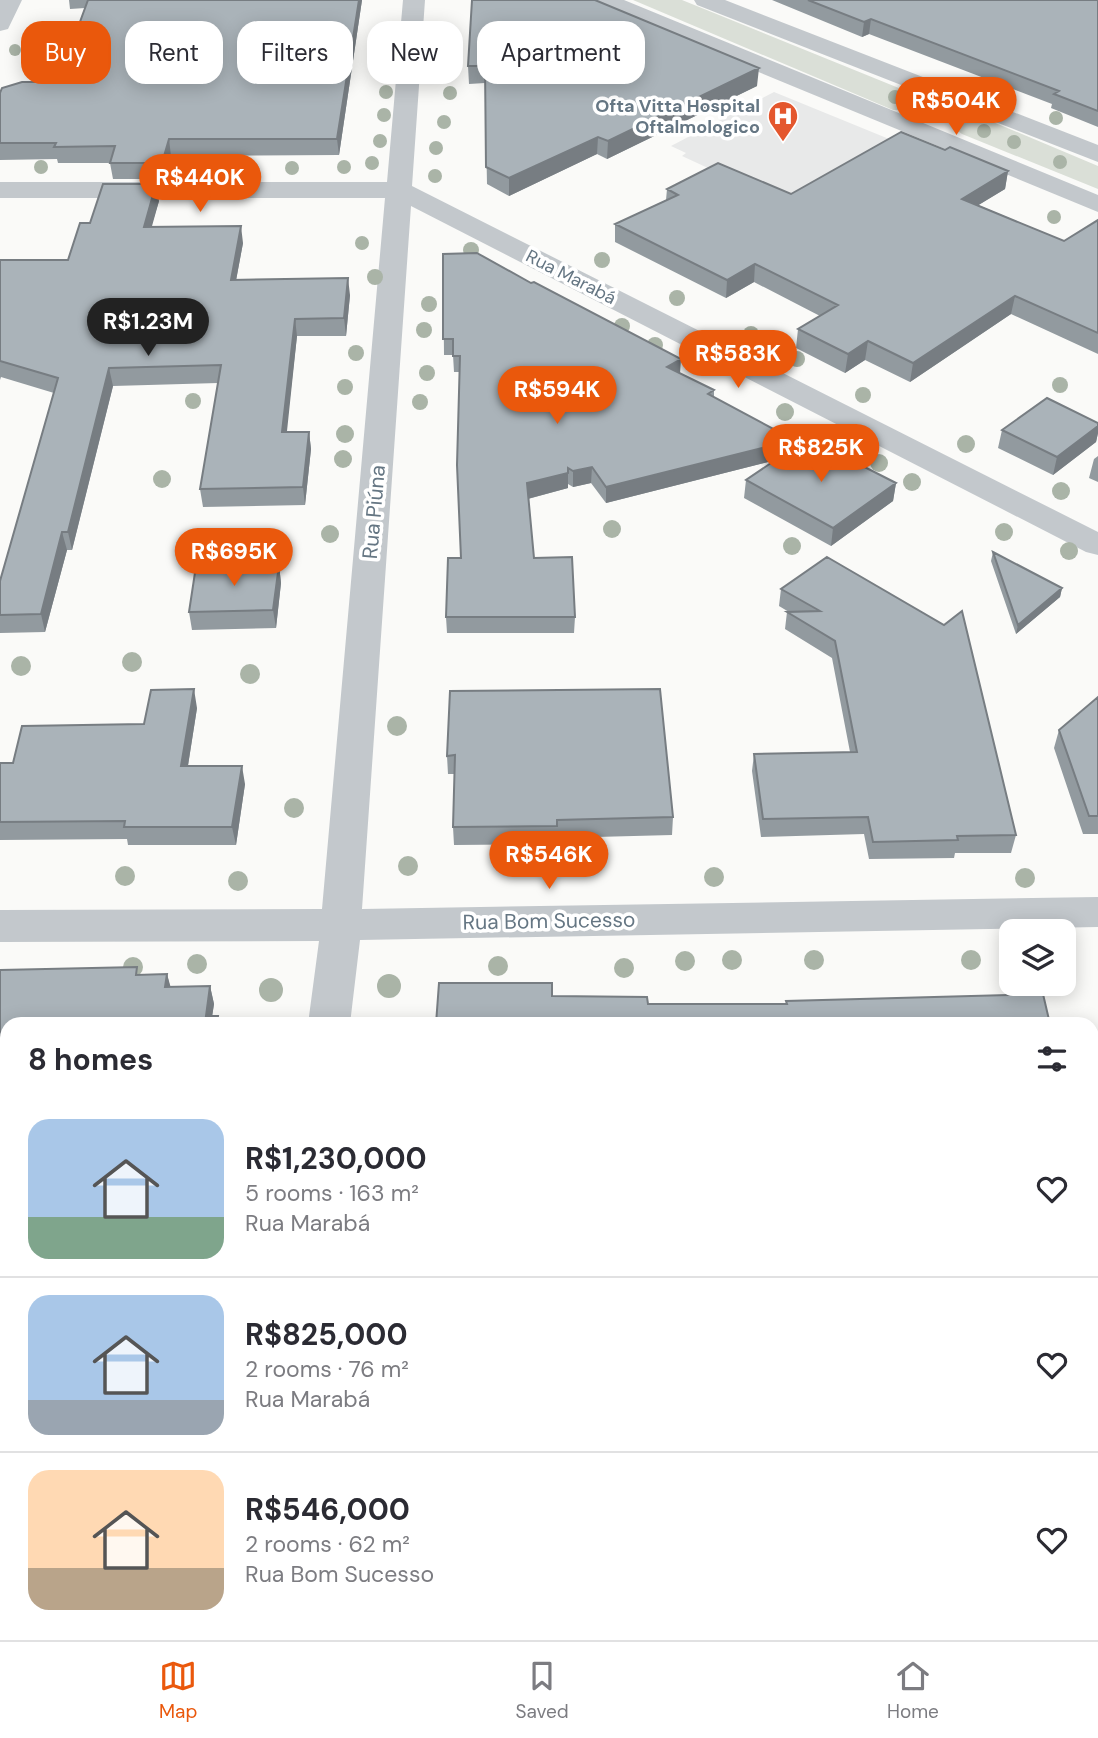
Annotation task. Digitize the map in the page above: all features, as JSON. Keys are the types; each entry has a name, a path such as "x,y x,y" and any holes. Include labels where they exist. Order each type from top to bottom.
{"street":[{"path":"0,24 11,0"},
{"name":"Rua Piúna","path":"330,1017 341,925 414,0"},
{"path":"604,0 1098,204"},
{"path":"705,0 1098,153"},
{"path":"920,131 970,103"},
{"name":"Rua Marabá","path":"0,190 400,190 1098,545"},
{"name":"Rua Bom Sucesso","path":"0,926 341,925 1098,912"}],"shaded area":[{"path":"633,0 682,0 916,95 922,104 910,110 893,110"},
{"name":"Ofta Vitta Hospital Oftalmologico","path":"774,92 894,141 789,196 762,193 682,156 686,153 671,146"},
{"path":"971,118 986,119 1098,166 1098,189 962,134 954,128 959,122"}],"building":[{"path":"88,0 359,0 353,38 353,21 237,21 237,84 346,84 337,139 169,139 162,163 110,163 115,146 54,147 56,143 0,143 2,88 21,82 111,84 111,21 80,21"},
{"path":"472,0 595,0 759,68 608,141 598,137 509,178 486,167 485,84 645,84 645,21 477,21 477,66 468,66"},
{"path":"808,0 1098,0 1098,111 1054,94 1059,91 871,19 864,22"},
{"path":"901,132 945,150 950,147 1008,171 962,199 1064,241 1098,220 1098,333 1015,296 913,363 868,341 848,354 798,329 838,305 755,264 727,280 615,224 678,195 667,189 718,163 791,194"},
{"path":"103,184 156,184 144,227 241,226 231,280 348,278 344,318 295,319 282,432 309,432 303,487 200,489 221,365 109,368 68,532 62,532 41,614 0,615 0,581 58,378 0,361 0,260 68,260 80,223 90,223"},
{"path":"477,253 681,359 667,367 714,390 708,394 794,440 606,487 592,467 573,471 568,468 568,473 527,483 534,558 572,557 575,617 446,617 448,558 461,558 457,465 460,356 453,356 453,339 443,339 443,254"},
{"path":"1047,398 1098,423 1098,426 1057,457 1002,430"},
{"path":"802,442 829,456 835,452 896,483 833,528 746,480"},
{"path":"993,552 1062,588 1018,625"},
{"path":"827,557 944,625 962,611 1016,835 957,836 958,840 873,842 868,817 763,819 754,754 857,752 835,641 787,612 820,611 781,589"},
{"path":"279,565 273,610 189,612 196,566"},
{"path":"194,689 181,766 242,766 232,827 124,827 125,821 0,822 0,763 13,763 22,726 144,724 151,690"},
{"path":"660,689 673,817 557,820 557,826 453,827 455,755 447,756 450,691"},
{"path":"1098,697 1098,816 1089,816 1059,730"},
{"path":"137,967 136,975 167,974 165,987 210,986 206,1016 218,1017 0,1017 0,970"},
{"path":"439,983 552,983 552,996 647,997 648,1004 787,1004 786,1001 1043,996 1048,1017 437,1017"}],"place":[{"name":"Ofta Vitta Hospital Oftalmologico","path":"783,143"}]}
